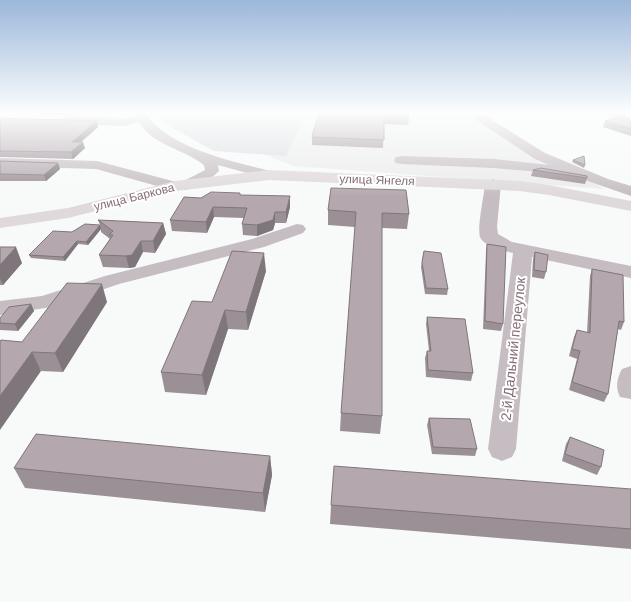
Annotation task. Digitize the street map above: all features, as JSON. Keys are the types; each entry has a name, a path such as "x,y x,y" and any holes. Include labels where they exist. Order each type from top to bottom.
{"main road":[{"name":"улица Янгеля","path":"269,174 493,184 549,190 631,206"},
{"name":"улица Баркова","path":"0,223 68,213 180,185 269,174"}],"street":[{"name":"улица Янгеля","path":"171,141 223,163 269,174"},
{"path":"516,141 540,156 586,175 631,191"},
{"path":"0,162 97,165 180,185 204,177 212,171 211,163 199,154"},
{"path":"401,160 527,166 551,168 586,175"},
{"path":"493,184 488,227 489,238 506,246 631,272"},
{"path":"0,308 45,302 112,280 258,243 297,229"},
{"name":"2-й Дальний переулок","path":"502,449 523,250"}],"shaded area":[{"path":"196,141 293,141 286,156 214,151"},
{"path":"231,141 515,141 605,189 293,166"}],"building":[{"path":"0,141 83,142 71,152 0,151"},
{"path":"584,156 585,165 573,160"},
{"path":"0,161 58,163 44,175 0,174"},
{"path":"541,168 587,176 587,178 533,170"},
{"path":"331,188 406,190 409,214 382,213 382,416 341,413 356,212 328,210"},
{"path":"211,192 240,193 240,195 290,196 286,212 275,212 273,220 257,225 242,224 247,208 213,207 206,222 170,220 184,197 201,198"},
{"path":"98,220 163,223 153,241 141,241 132,255 99,255 113,235 109,235 113,231"},
{"path":"85,224 100,225 86,242 77,241 63,257 29,255 53,231 72,232"},
{"path":"487,244 506,247 503,324 485,321"},
{"path":"0,247 16,247 0,265"},
{"path":"232,251 264,253 246,312 225,310 202,375 161,372 192,301 212,302"},
{"path":"424,251 441,253 448,289 426,288 422,262"},
{"path":"535,252 548,255 546,272 534,270"},
{"path":"592,269 623,275 624,322 619,321 608,394 572,382 580,351 572,349 577,330 590,333"},
{"path":"67,283 102,284 55,353 32,352 0,396 0,341 22,342"},
{"path":"31,304 15,324 0,323 0,318 9,307"},
{"path":"427,317 465,319 473,373 428,370 427,351 431,351"},
{"path":"429,418 470,419 477,449 433,447"},
{"path":"36,434 270,456 263,493 14,468"},
{"path":"570,437 604,450 601,467 565,454"},
{"path":"334,466 631,489 631,529 331,505"}]}
